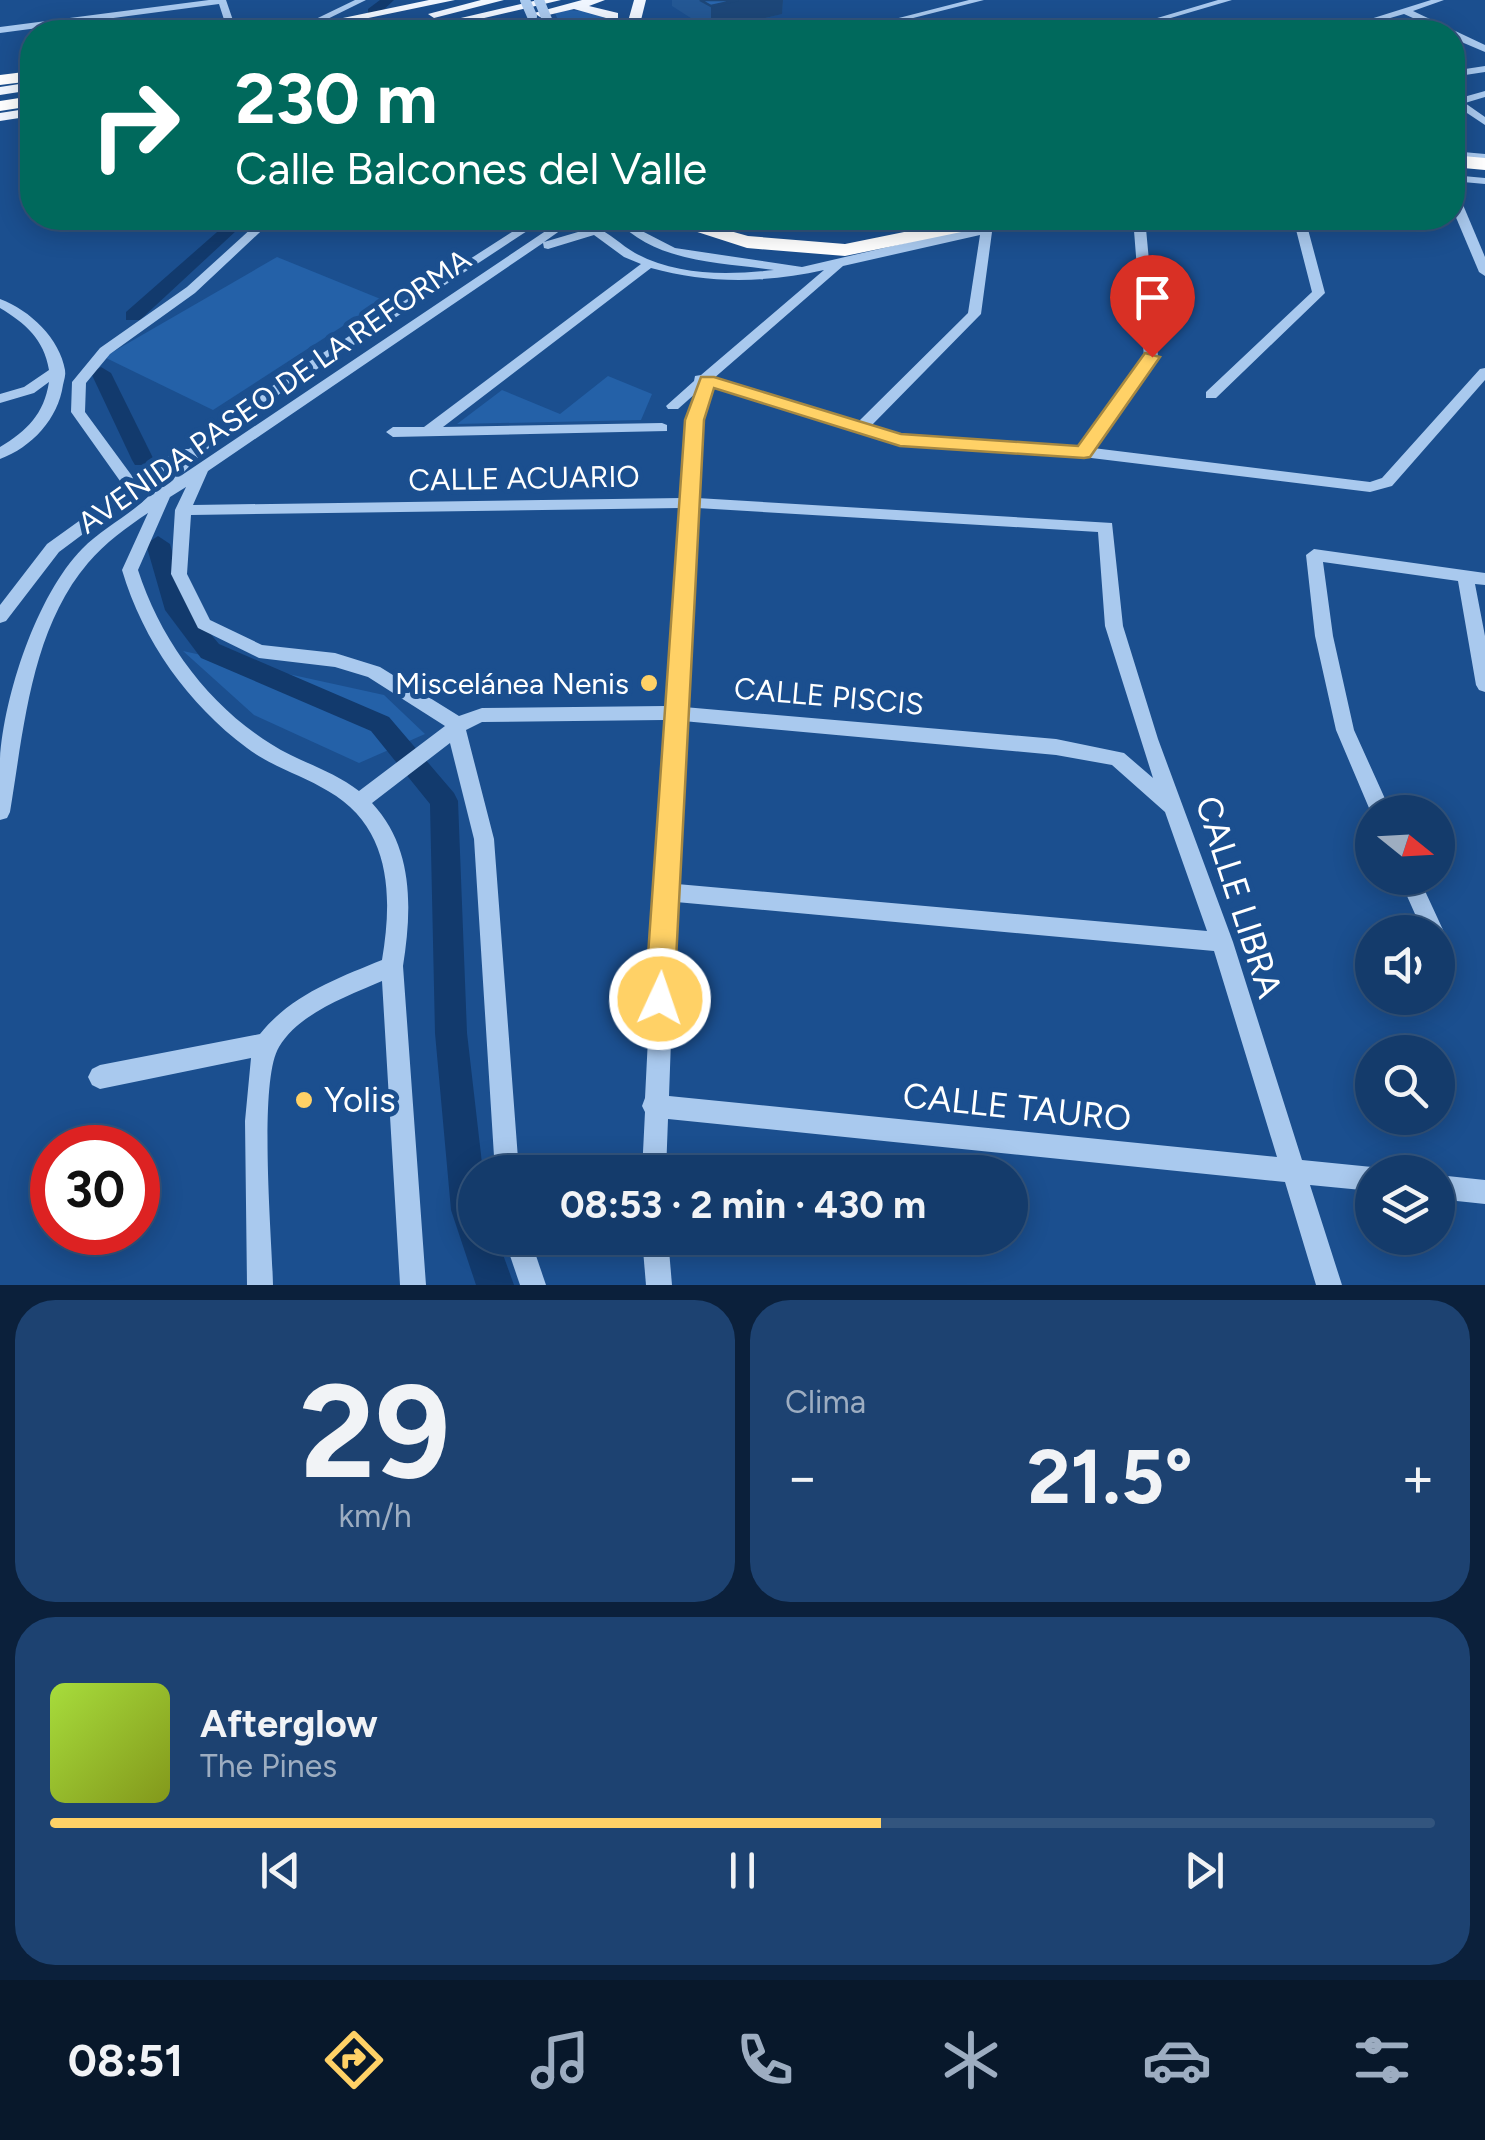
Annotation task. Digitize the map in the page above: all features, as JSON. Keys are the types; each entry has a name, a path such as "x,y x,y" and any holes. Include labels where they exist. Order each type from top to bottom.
{"highway":[{"path":"706,230 747,242 845,250 955,230"},
{"path":"736,230 780,240 832,240 881,230"}],"main road":[{"path":"405,20 498,0"},
{"path":"473,20 599,0"},
{"path":"392,20 442,2"},
{"path":"349,20 442,2"},
{"path":"513,20 560,4 588,6 613,16 613,20"},
{"path":"511,20 516,19"}],"street":[{"path":"29,20 105,4 171,0"},
{"path":"51,20 222,0"},
{"path":"318,20 362,0"},
{"path":"898,20 980,0"},
{"path":"1160,20 1228,0"},
{"path":"1372,20 1440,0"},
{"path":"1404,10 1424,20"},
{"path":"1465,224 1485,272"},
{"path":"132,487 78,412 79,382 105,351 191,290 256,230"},
{"name":"AVENIDA PASEO DE LA REFORMA","path":"0,617 53,548 132,487 522,230"},
{"name":"AVENIDA PASEO DE LA REFORMA","path":"0,812 29,664 45,615 79,562 166,493 554,230"},
{"path":"633,230 672,252 802,270"},
{"path":"350,368 410,340 541,249 573,234 595,231 649,264 725,278 802,270 965,230"},
{"path":"862,427 974,314 992,230"},
{"path":"1084,452 1152,357 1141,230"},
{"path":"1211,395 1319,293 1302,230"},
{"path":"673,406 842,261"},
{"path":"428,431 649,264"},
{"path":"0,302 29,318 50,344 59,369 58,393 33,430 0,454"},
{"path":"0,399 29,390 59,369"},
{"path":"305,370 292,387 301,392 330,381"},
{"path":"704,380 900,440 1084,452 1382,486 1485,372"},
{"path":"654,1155 674,713 695,420 704,380"},
{"path":"284,384 196,451 174,473 130,570 142,608 174,660 254,742 360,802 392,850 401,914 392,966 413,1285"},
{"path":"393,432 662,428"},
{"path":"201,469 183,510 180,574 204,624 259,651 335,660 374,672 455,723 484,838 506,1155"},
{"name":"CALLE ACUARIO","path":"183,510 691,503 1106,527"},
{"name":"CALLE LIBRA","path":"1106,527 1114,626 1149,739 1178,810 1222,942 1330,1285"},
{"path":"1374,795 1345,730 1324,636 1314,554 1475,578 1485,685"},
{"name":"CALLE PISCIS","path":"455,723 482,715 674,713 1056,747 1116,758 1178,810"},
{"path":"360,802 384,779 432,748 455,723"},
{"path":"666,892 1222,942"},
{"path":"260,1285 259,1088 267,1044 286,1023 335,991 392,966"},
{"path":"100,1077 267,1044"},
{"name":"CALLE TAURO","path":"654,1106 1355,1177"},
{"path":"1455,1188 1485,1192"},
{"path":"523,1255 533,1285"},
{"path":"656,1255 659,1285"}],"shaded area":[{"path":"603,12 603,20 558,20 555,13"},
{"path":"277,257 383,300 213,410 104,357"},
{"path":"608,376 652,394 641,420 457,424 502,390 560,414"},
{"path":"183,651 384,695 425,734 359,763 254,715"}],"building":[{"path":"700,0 738,0 711,6"}],"waterway":[{"path":"373,12 388,0"},
{"path":"133,316 229,230"},
{"path":"101,373 143,460"},
{"path":"158,544 177,610 210,651 380,724 444,801 451,1033 463,1155"},
{"path":"485,1255 495,1285"}],"place":[{"name":"Miscelánea Nenis","path":"649,683"},
{"name":"Yolis","path":"304,1100"}],"route":[{"path":"660,999 674,713 695,420 698,399 707,380 900,440 1084,452 1152,357"}]}
